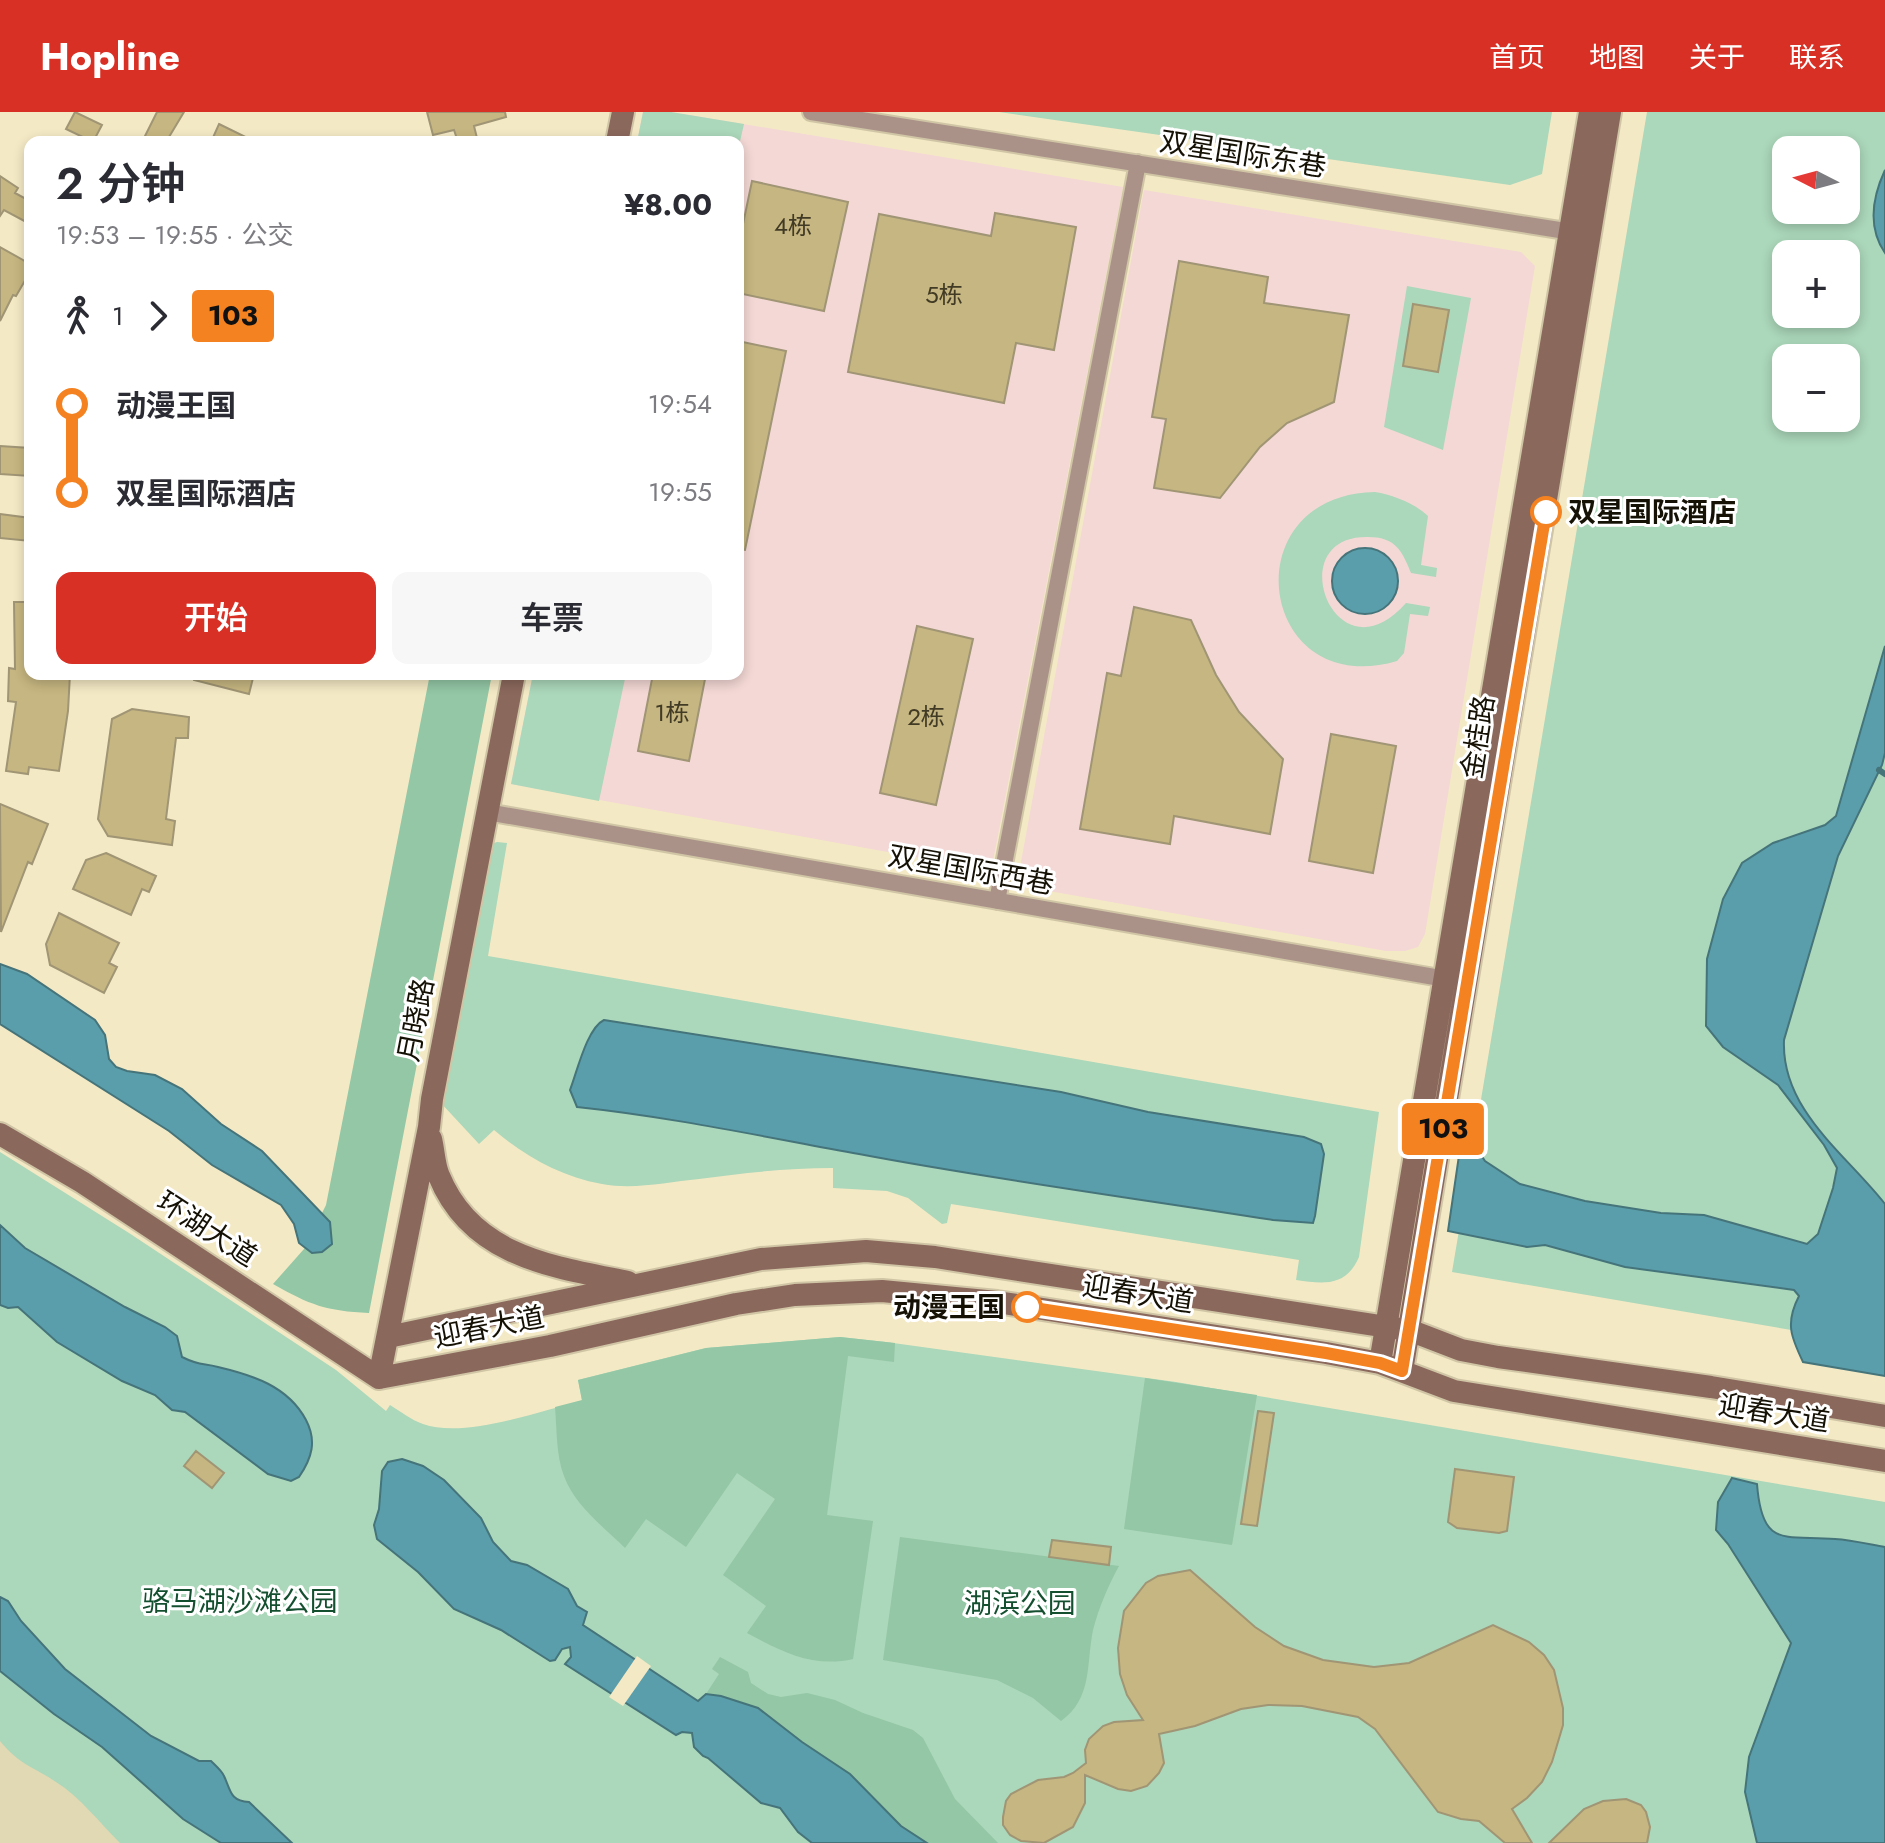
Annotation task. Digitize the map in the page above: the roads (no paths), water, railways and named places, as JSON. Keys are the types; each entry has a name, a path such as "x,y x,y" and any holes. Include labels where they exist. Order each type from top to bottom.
{"main road":[{"path":"618,136 623,112"},
{"name":"金桂路","path":"1402,1371 1398,1328 1446,979 1590,112"},
{"name":"金桂路","path":"1380,1363 1398,1328 1610,112"},
{"name":"月晓路","path":"379,1378 513,680"},
{"path":"429,1127 438,1174 451,1199 476,1229 535,1262 637,1283"},
{"name":"环湖大道","path":"0,1134 82,1182 379,1378"},
{"name":"迎春大道","path":"388,1337 761,1259 866,1251 950,1259 1398,1328 1461,1350 1498,1357 1711,1387 1885,1416"},
{"name":"迎春大道","path":"379,1378 550,1346 736,1304 795,1295 882,1291 997,1302 1380,1363 1454,1391 1885,1461"}],"street":[{"name":"双星国际东巷","path":"811,112 1572,232"},
{"path":"997,901 1138,163"},
{"name":"双星国际西巷","path":"487,812 1446,979"}],"water":[{"path":"1885,170 1885,253 1876,233 1874,213 1877,191"},
{"path":"1365,548 1378,551 1388,558 1395,568 1398,581 1395,594 1388,604 1378,611 1365,614 1352,611 1342,604 1335,594 1332,581 1335,568 1342,558 1352,551"},
{"path":"1885,646 1885,753 1882,765 1838,856 1784,1040 1786,1065 1804,1109 1885,1204 1885,1376 1803,1362 1791,1330 1792,1314 1799,1296 1794,1290 1625,1267 1545,1245 1527,1247 1448,1231 1463,1128 1485,1161 1520,1184 1585,1201 1661,1213 1704,1215 1807,1244 1818,1234 1837,1168 1824,1145 1778,1085 1723,1047 1706,1026 1707,959 1723,899 1742,863 1773,843 1825,825 1836,816"},
{"path":"0,964 27,974 95,1020 105,1035 109,1059 116,1067 155,1075 182,1089 221,1124 262,1151 330,1222 332,1244 322,1252 312,1253 299,1243 294,1224 281,1205 212,1165 169,1131 0,1024"},
{"path":"604,1020 1061,1092 1148,1112 1304,1137 1321,1144 1324,1154 1315,1216 1313,1223 1273,1220 962,1172 683,1122 577,1107 570,1090 592,1032"},
{"path":"0,1225 25,1248 165,1327 177,1336 182,1357 256,1378 289,1398 306,1420 312,1442 310,1456 299,1477 291,1481 268,1474 185,1412 172,1410 155,1395 122,1381 57,1342 18,1307 0,1305"},
{"path":"402,1459 423,1466 444,1480 481,1518 493,1542 511,1561 527,1565 568,1589 577,1606 587,1612 583,1625 698,1701 706,1694 758,1708 850,1774 901,1826 927,1843 812,1843 798,1832 780,1808 761,1803 703,1756 694,1747 692,1733 676,1735 565,1664 571,1657 570,1647 562,1649 555,1660 550,1661 501,1630 454,1609 418,1572 377,1539 374,1525 379,1509 382,1471 388,1462"},
{"path":"1732,1478 1757,1484 1764,1519 1770,1529 1779,1534 1885,1547 1885,1843 1757,1843 1745,1792 1749,1757 1791,1643 1716,1530 1718,1502"},
{"path":"0,1597 8,1601 21,1621 65,1669 151,1736 199,1761 211,1761 223,1774 235,1797 249,1802 292,1843 221,1843 183,1819 102,1747 0,1671"}],"waterway":[{"path":"1879,770 1885,774"}],"place":[{"name":"双星国际酒店","path":"1546,512"},
{"name":"动漫王国","path":"1027,1307"}],"park label":[{"name":"骆马湖沙滩公园","path":"240,1601"},
{"name":"湖滨公园","path":"1020,1603"}]}
